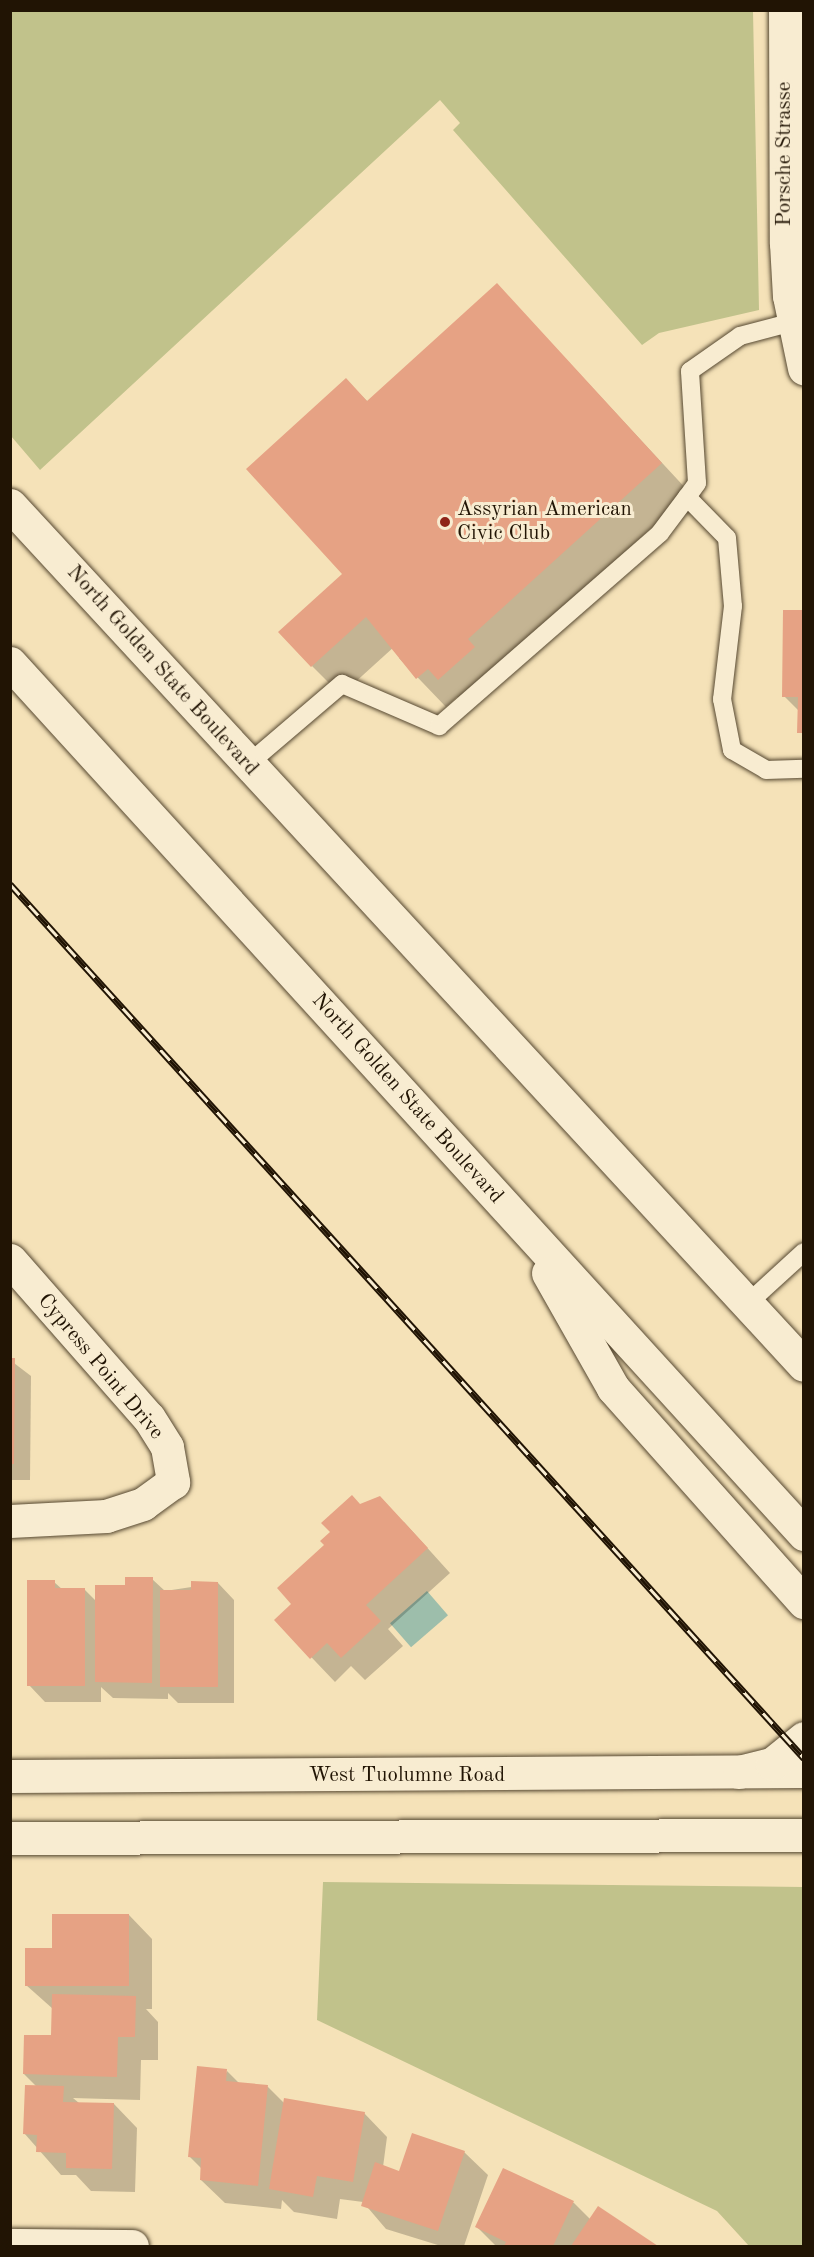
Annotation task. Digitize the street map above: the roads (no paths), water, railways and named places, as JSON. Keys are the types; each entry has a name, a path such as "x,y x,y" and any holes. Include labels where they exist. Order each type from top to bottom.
{"main road":[{"name":"Porsche Strasse","path":"785,10 794,135 786,243 793,322 804,368"},
{"name":"North Golden State Boulevard","path":"10,505 247,765 804,1365"},
{"name":"North Golden State Boulevard","path":"10,663 804,1534"},
{"path":"521,1225 612,1388 804,1602"},
{"name":"Cypress Point Drive","path":"10,1260 149,1418 167,1447 173,1482 143,1504 106,1516 10,1521"},
{"path":"739,1772 772,1764 804,1738"},
{"name":"West Tuolumne Road","path":"10,1776 804,1771"},
{"path":"10,1838 804,1835"},
{"path":"10,2245 132,2247"}],"lane":[{"path":"247,765 342,684 439,726 660,532 697,483 690,371 740,336 793,322"},
{"path":"687,497 727,538 733,606 722,699 732,750 766,770 804,769"},
{"path":"747,1304 804,1252"}],"railway":[{"path":"10,884 804,1758"}],"place":[{"name":"Assyrian American Civic Club","path":"445,522"}]}
